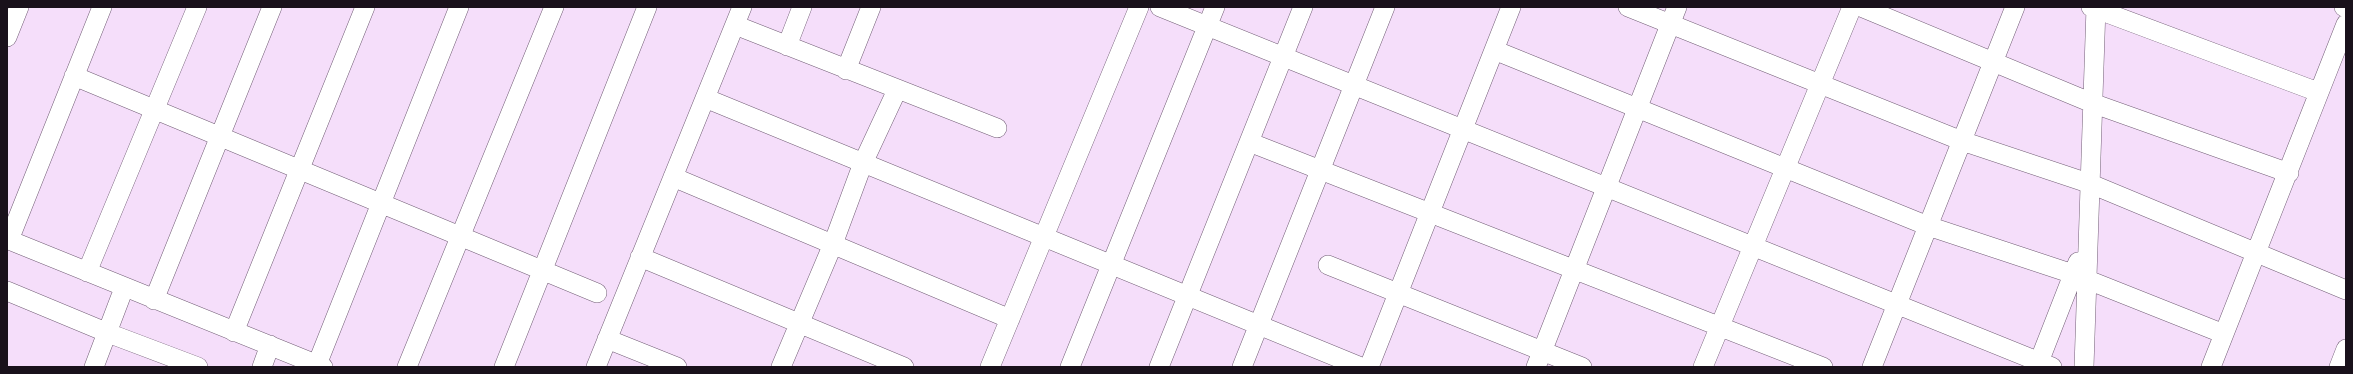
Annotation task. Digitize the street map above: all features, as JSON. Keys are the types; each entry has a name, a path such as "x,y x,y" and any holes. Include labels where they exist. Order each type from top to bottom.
{"street":[{"path":"7,38 19,7"},
{"path":"102,7 9,240 319,366 381,202 459,7"},
{"path":"87,272 156,110 197,7"},
{"path":"154,300 221,137 272,7"},
{"path":"234,332 365,7"},
{"path":"407,367 554,7"},
{"path":"504,367 647,7"},
{"path":"596,367 742,7"},
{"path":"787,46 802,7"},
{"path":"846,70 871,7"},
{"path":"990,367 1139,7"},
{"path":"1160,7 1462,130 1897,304 2042,365 2080,276 2088,240 2091,184 2094,8 2318,92"},
{"path":"1070,367 1214,7"},
{"path":"1159,367 1303,7"},
{"path":"1242,367 1386,7"},
{"path":"1369,367 1511,7"},
{"path":"1628,7 1674,16 1820,84 1962,141 2091,184 2346,290"},
{"path":"1703,367 1852,7"},
{"path":"1861,7 2092,103 2289,173"},
{"path":"1872,367 2015,7"},
{"path":"1539,359 1674,16"},
{"path":"2211,367 2255,251 2289,173 2318,92 2346,24"},
{"path":"735,25 846,70 997,128"},
{"path":"1494,50 1928,226 2080,276 2224,334"},
{"path":"74,76 598,293"},
{"path":"781,367 833,244 863,163 897,90"},
{"path":"705,98 1361,367"},
{"path":"1249,142 1823,367"},
{"path":"673,177 1010,319"},
{"path":"640,257 904,367"},
{"path":"1328,265 1398,292 1539,359 1582,367"},
{"path":"2080,276 2084,367"},
{"path":"94,367 124,288"},
{"path":"7,292 108,333 198,367"},
{"path":"607,339 677,367"},
{"path":"262,367 270,345"},
{"path":"2339,367 2346,349"}]}
